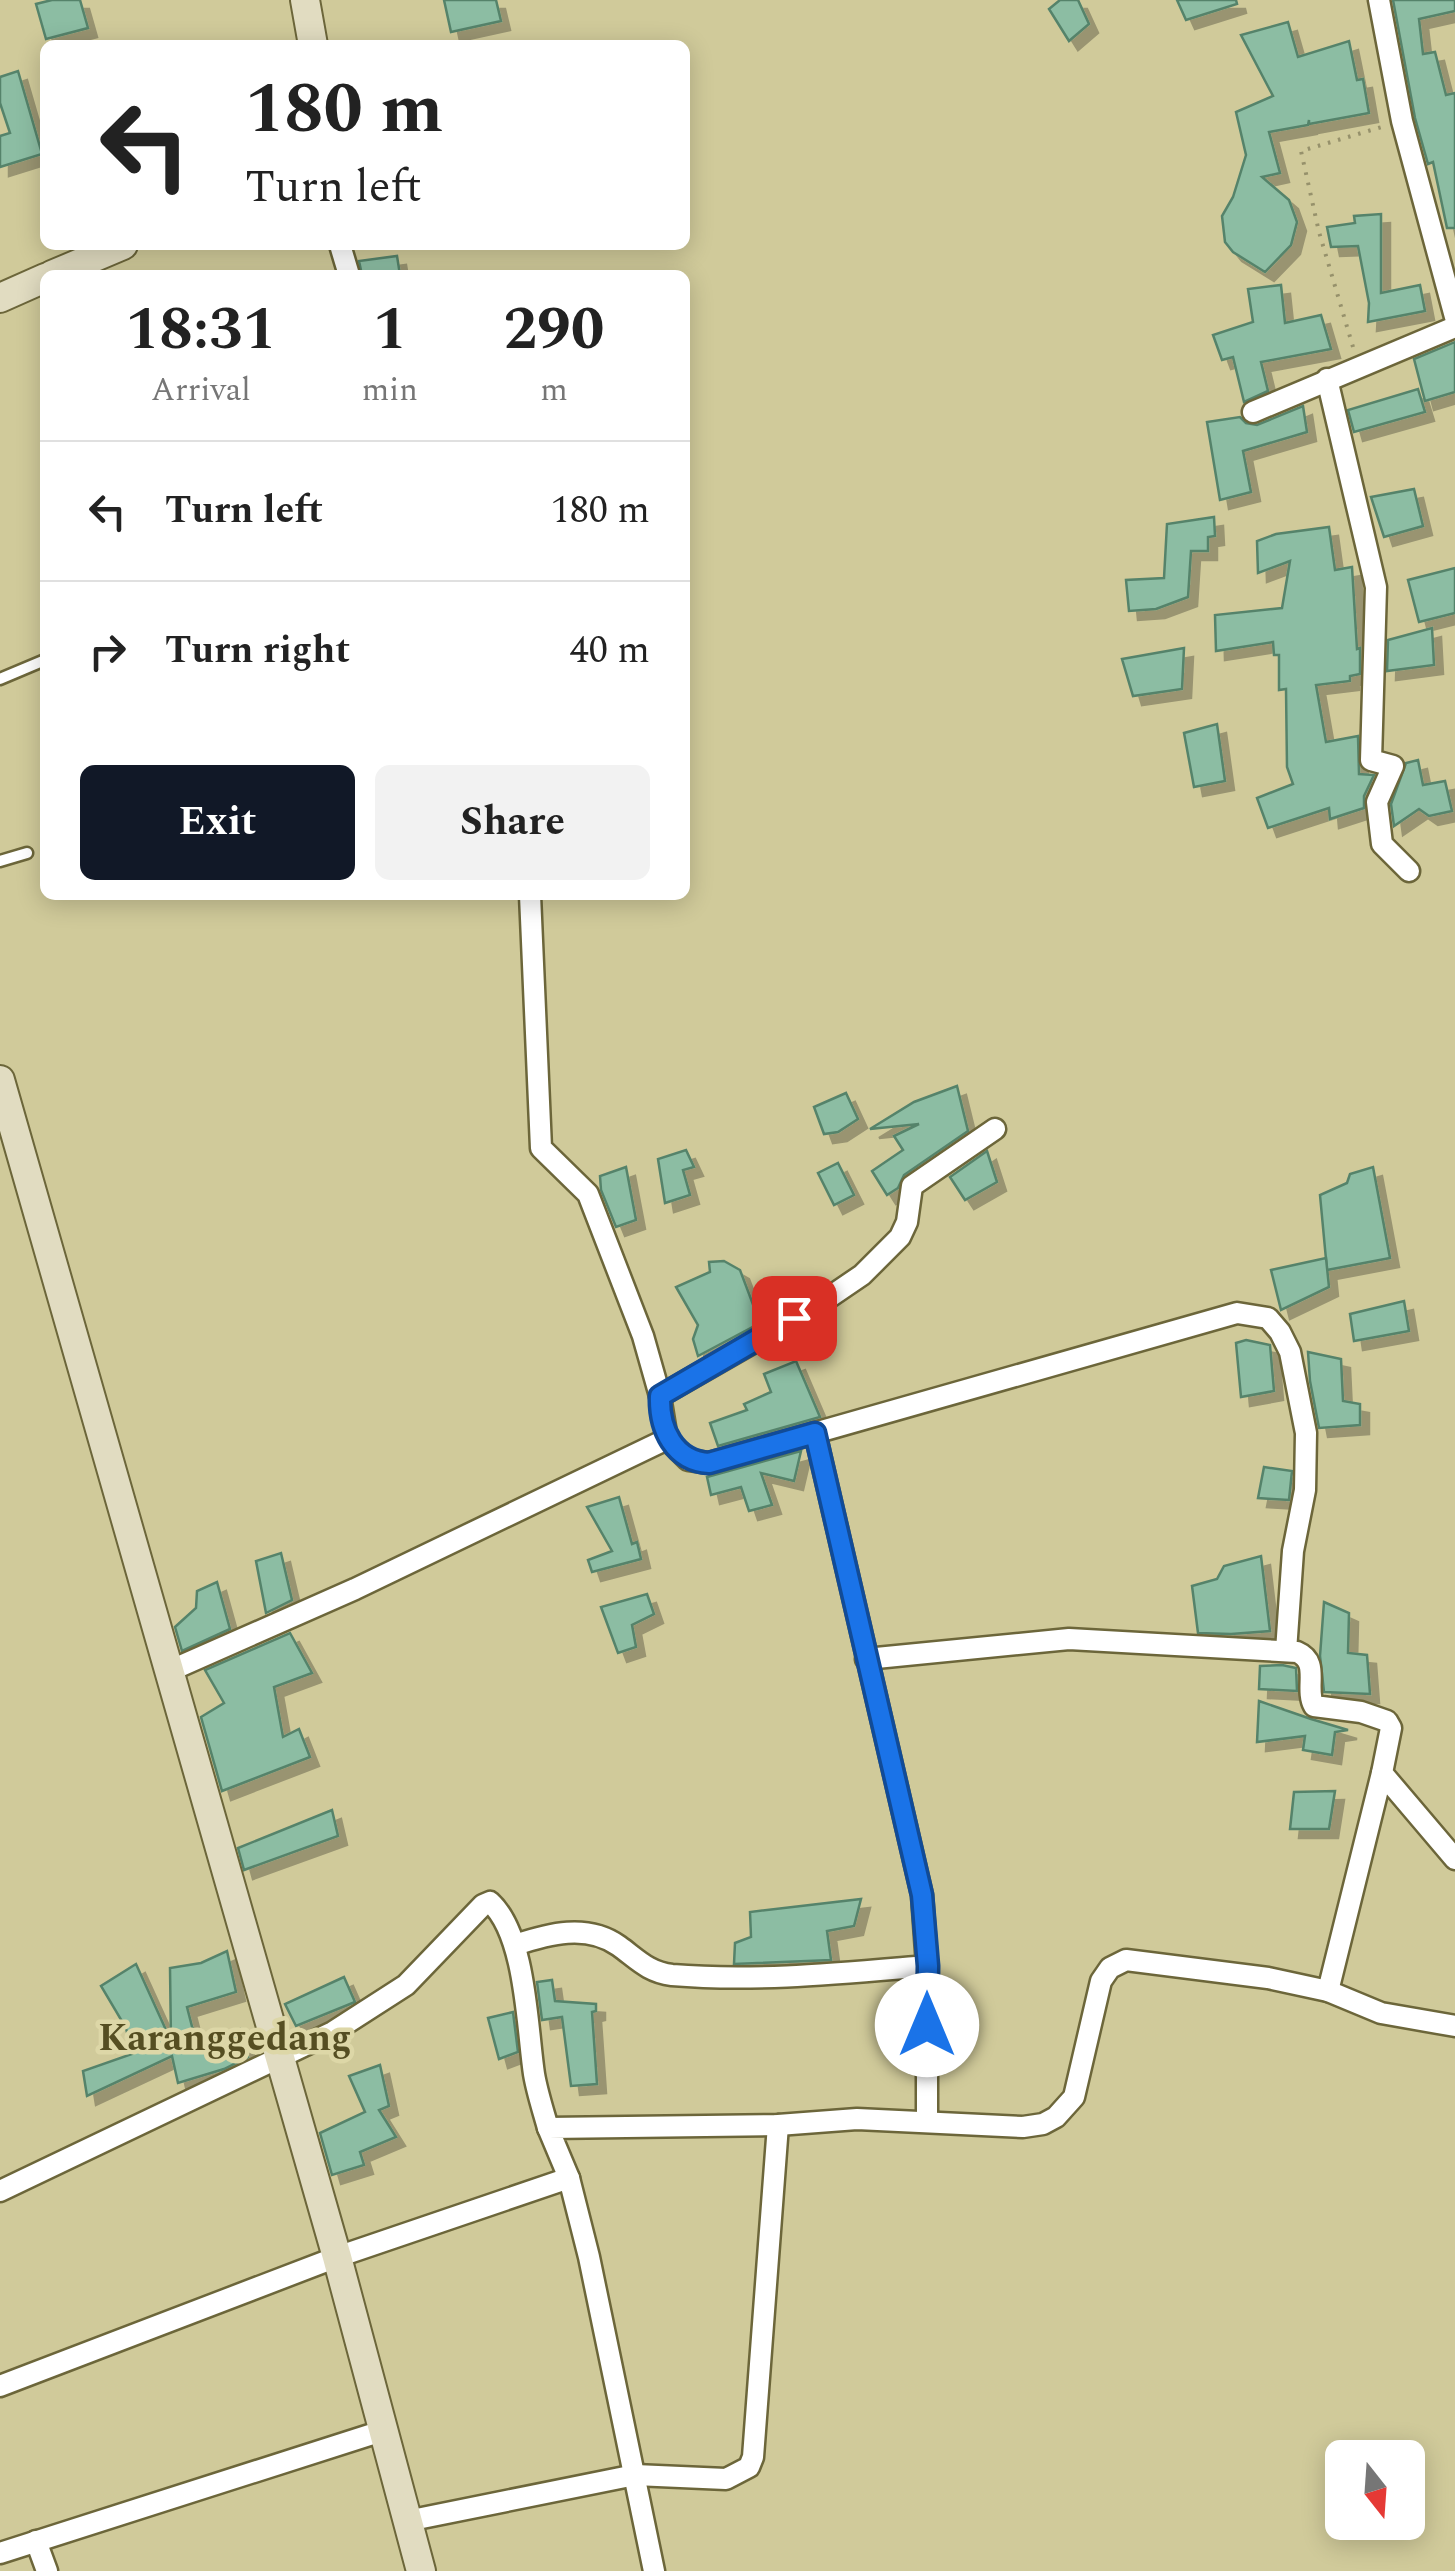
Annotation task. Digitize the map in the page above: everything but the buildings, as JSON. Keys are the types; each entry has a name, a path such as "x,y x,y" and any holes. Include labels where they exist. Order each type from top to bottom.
{"street":[{"path":"305,0 312,40"},
{"path":"1378,0 1402,121 1455,318"},
{"path":"64,270 111,250"},
{"path":"0,298 40,280"},
{"path":"1253,412 1455,326"},
{"path":"1327,379 1376,587 1371,760 1393,766 1377,802 1382,844 1409,871"},
{"path":"530,900 540,1148 588,1194 643,1336 660,1396 667,1440 688,1460 709,1463 1237,1313 1268,1318 1290,1352 1306,1433 1306,1490 1294,1551 1286,1651"},
{"path":"0,1080 337,2257 421,2571"},
{"path":"660,1396 862,1276 900,1237 907,1222 912,1186 995,1130"},
{"path":"815,1433 922,1895 928,1966 928,2120"},
{"path":"167,1672 354,1589 667,1440"},
{"path":"866,1659 1070,1639 1305,1655 1310,1663 1310,1700 1314,1706 1361,1712 1387,1721 1391,1728 1328,1991"},
{"path":"1382,1773 1455,1858"},
{"path":"0,2191 333,2032 406,1985 486,1902 494,1905 514,1945 535,2081 548,2128 569,2178 654,2571"},
{"path":"514,1945 573,1931 617,1944 647,1968 666,1974 709,1977 819,1975 928,1966"},
{"path":"548,2128 778,2125 857,2119 1023,2127 1043,2124 1056,2118 1074,2097 1101,1981 1120,1962 1156,1962 1268,1978 1328,1991 1382,2014 1455,2026"},
{"path":"406,2521 635,2475 726,2479 749,2467 753,2456 778,2125"},
{"path":"0,2386 337,2257 569,2178"},
{"path":"0,2553 382,2431"},
{"path":"36,2540 47,2571"}],"lane":[{"path":"0,680 40,662"},
{"path":"0,862 27,853"}],"path":[{"path":"1359,366 1319,232 1300,151 1402,121"}],"district":[{"name":"Karanggedang","path":"225,2039"}],"route":[{"path":"794,1318 660,1396 660,1406 667,1440 695,1462 709,1463 815,1433 922,1895 928,1966 927,2025"}]}
